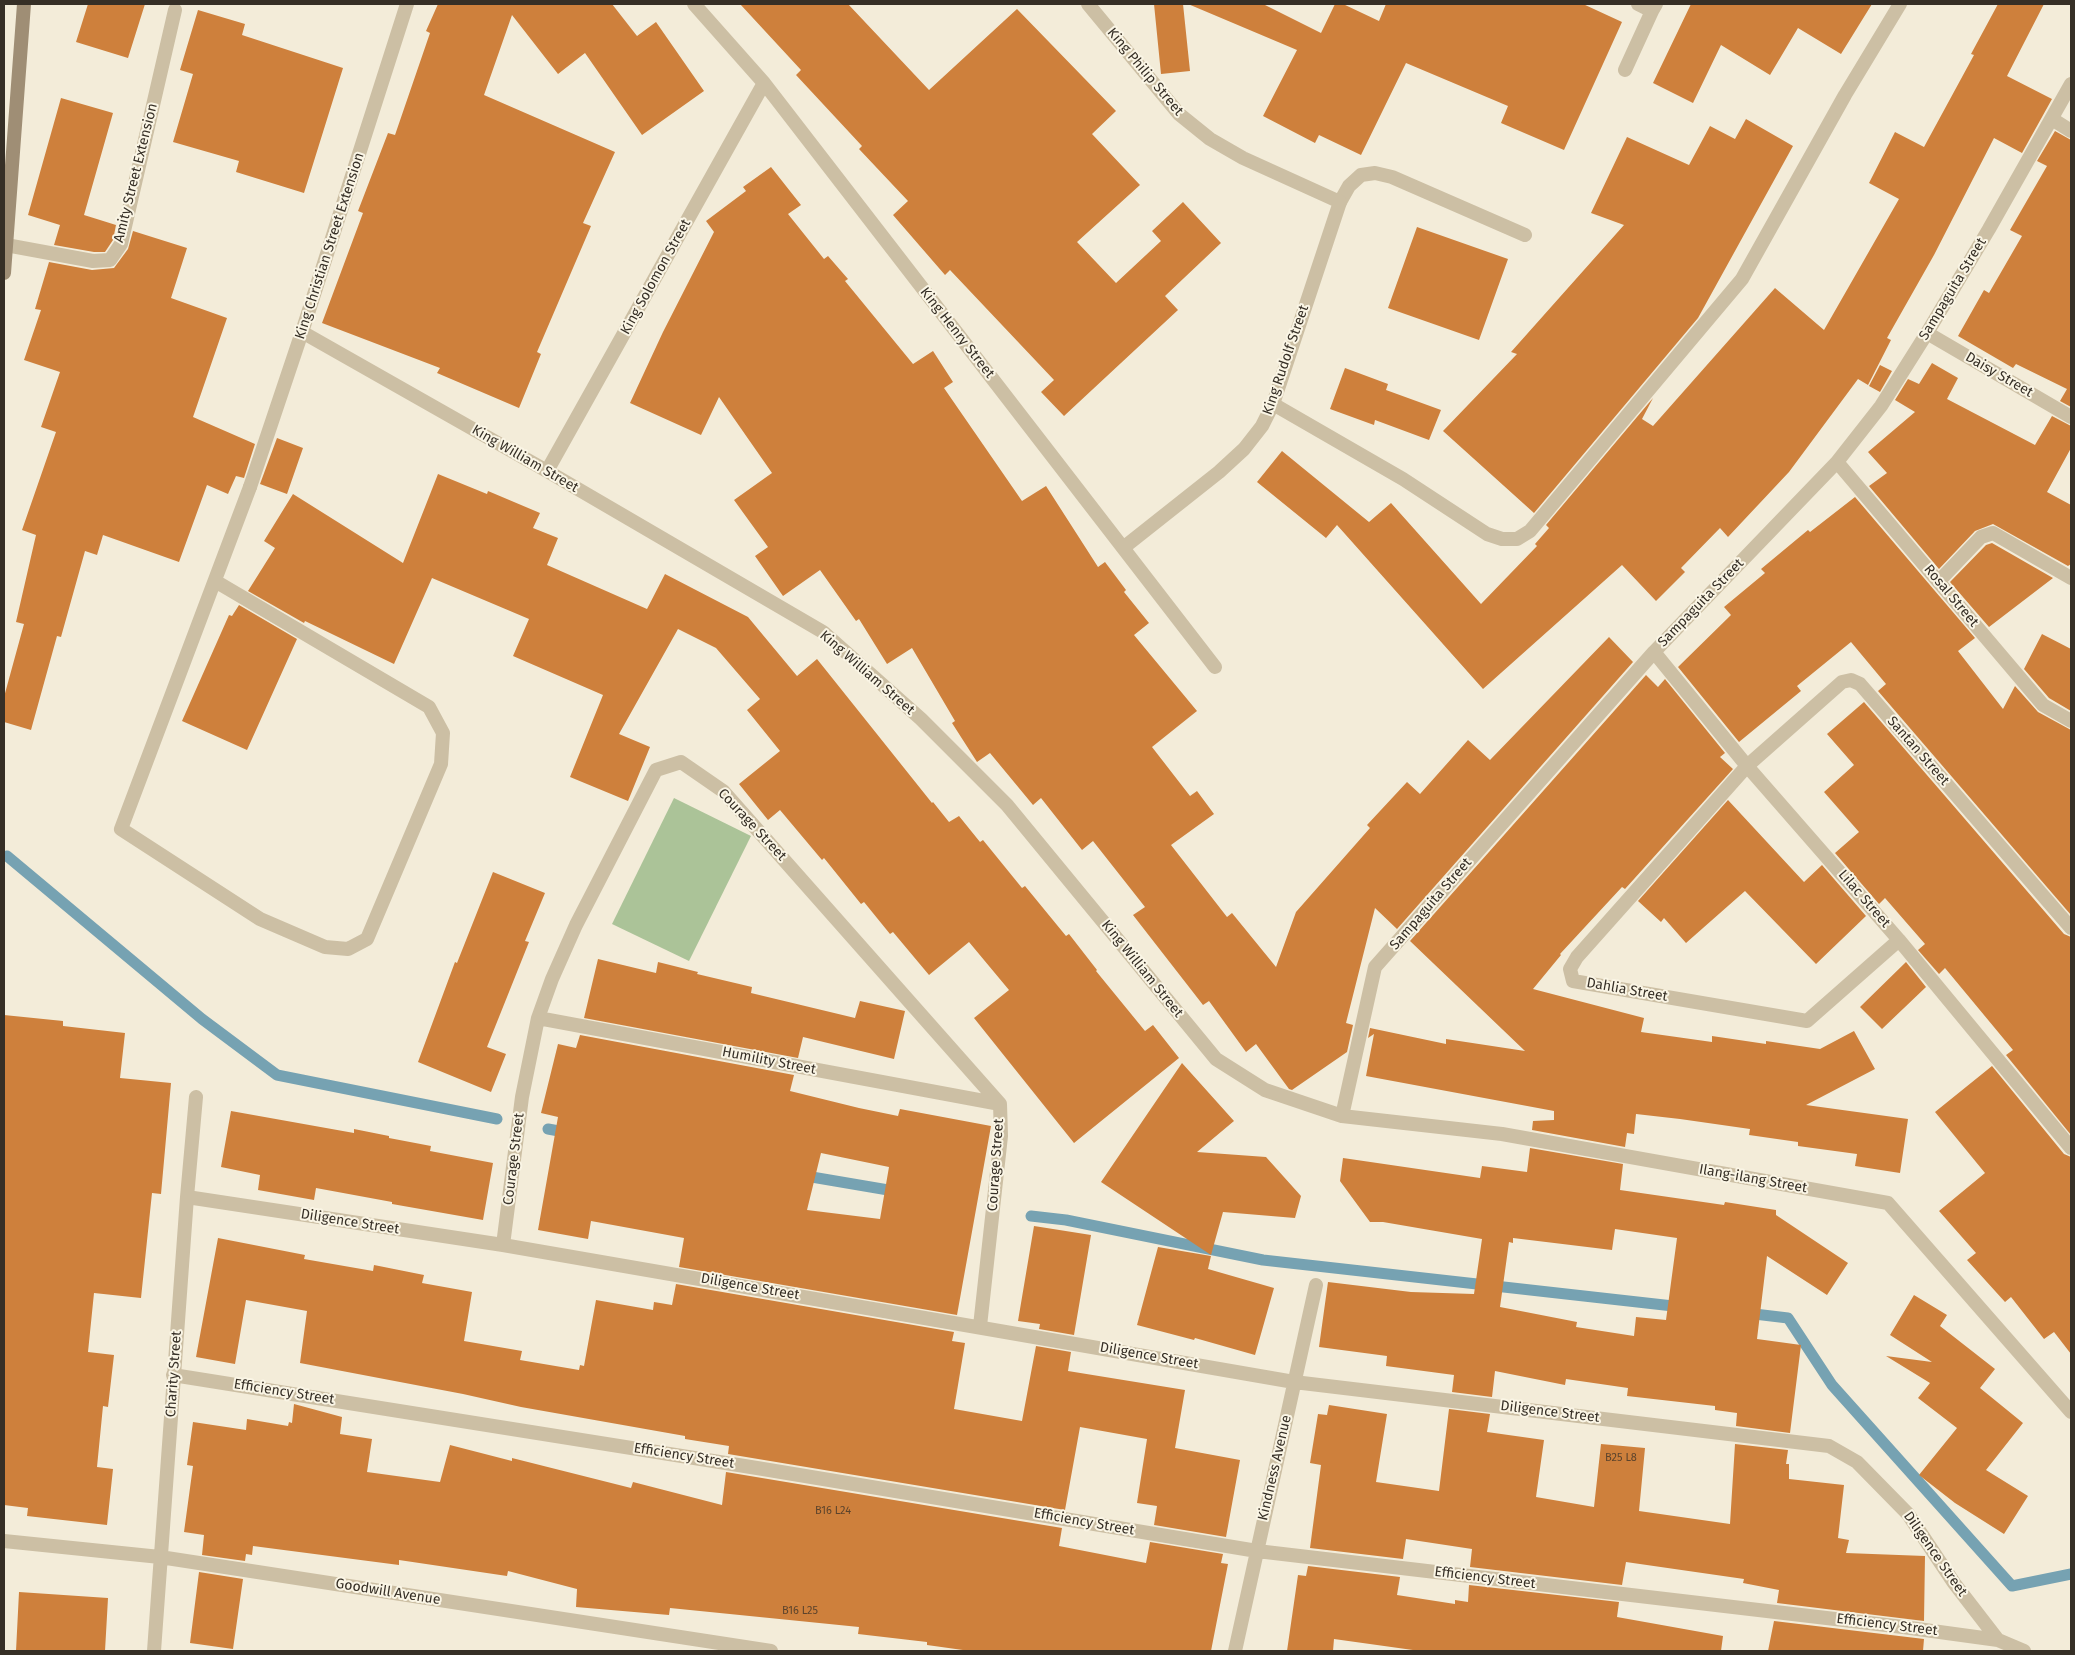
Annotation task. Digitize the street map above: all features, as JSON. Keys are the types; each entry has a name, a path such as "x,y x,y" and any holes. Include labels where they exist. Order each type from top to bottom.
{"main road":[{"path":"4,273 21,4"}],"street":[{"name":"King Christian Street Extension","path":"215,581 429,706 443,733 441,764 367,939 348,949 325,947 260,919 121,829 250,487 302,332 407,4"},
{"name":"King Henry Street","path":"694,4 764,82 1215,667"},
{"name":"King Philip Street","path":"1088,4 1179,114 1210,139 1243,158 1340,202"},
{"path":"1625,70 1654,7 1638,4"},
{"path":"1273,404 1403,479 1487,534 1502,539 1517,539 1530,530 1742,280 1845,94 1900,4"},
{"name":"Amity Street Extension","path":"6,245 93,261 110,260 121,244 175,10"},
{"name":"King Solomon Street","path":"547,471 764,82"},
{"name":"Sampaguita Street","path":"1342,1116 1375,967 1654,652 1837,462 1881,406 1927,333 1989,229 2071,84"},
{"path":"2052,119 2071,131"},
{"name":"King Rudolf Street","path":"1123,548 1219,472 1244,449 1262,426 1273,404 1340,202 1349,186 1361,175 1375,173 1392,176 1525,235"},
{"name":"King William Street","path":"302,332 547,471 823,632 921,719 1007,805 1216,1059 1265,1090 1342,1116"},
{"name":"Daisy Street","path":"1927,333 2071,417"},
{"name":"Rosal Street","path":"1837,462 2043,705 2071,721"},
{"path":"1939,581 1981,537 1993,533 2071,578"},
{"name":"Lilac Street","path":"1654,652 1747,766 1899,940 2071,1148"},
{"name":"Santan Street","path":"1747,766 1842,682 1851,680 1860,684 2071,928"},
{"name":"Courage Street","path":"503,1245 522,1097 538,1018 552,979 576,925 656,770 682,762 723,791 1000,1104 1001,1136 980,1326"},
{"name":"Dahlia Street","path":"1747,766 1576,957 1570,969 1573,981 1807,1021 1899,940"},
{"name":"Humility Street","path":"538,1018 1000,1104"},
{"name":"Charity Street","path":"154,1651 173,1375 196,1097"},
{"name":"Ilang-ilang Street","path":"1342,1116 1502,1134 1888,1203 2071,1412"},
{"name":"Diligence Street","path":"187,1197 503,1245 980,1326 1294,1382 1829,1446 1857,1462 1908,1514 1954,1583 1998,1640 2024,1651"},
{"name":"Kindness Avenue","path":"1235,1651 1316,1285"},
{"name":"Efficiency Street","path":"173,1375 757,1468 1257,1551 1903,1626 1998,1640"},
{"name":"Goodwill Avenue","path":"4,1541 160,1557 772,1651"}],"green space":[{"path":"674,798 751,836 689,961 612,924"}],"building":[{"path":"88,4 145,4 128,58 76,42"},
{"path":"438,4 612,4 637,36 656,22 704,91 642,135 585,53 558,74 512,15 484,95 615,152 583,223 591,226 537,352 541,354 519,408 437,373 440,368 322,323 363,213 358,211 388,133 395,135 430,33 426,31"},
{"path":"740,4 848,4 929,90 1017,9 1116,111 1092,134 1140,185 1077,242 1116,283 1161,241 1152,231 1183,202 1221,243 1165,296 1178,310 1064,416 1041,392 1054,380 950,270 945,275 893,215 908,201 859,149 862,146 796,75 801,70"},
{"path":"1154,4 1183,4 1190,71 1161,74"},
{"path":"1188,4 1263,4 1321,33 1335,4 1343,4 1379,21 1386,4 1583,4 1622,22 1564,150 1501,123 1508,106 1406,63 1361,155 1319,135 1315,143 1263,116 1297,50"},
{"path":"1691,4 1872,4 1841,54 1798,28 1770,75 1721,45 1693,103 1653,83"},
{"path":"1998,4 2044,4 2007,76 2052,99 2022,153 1994,138 1934,255 1887,338 1891,340 1868,385 1858,379 1789,472 1728,537 1720,528 1681,568 1685,572 1656,601 1622,565 1483,689 1337,525 1326,538 1257,482 1282,451 1369,522 1391,503 1481,604 1537,546 1535,544 1549,528 1546,525 1653,398 1642,419 1653,426 1775,288 1824,330 1899,199 1869,183 1895,132 1924,147 1974,55 1971,54"},
{"path":"198,10 245,24 242,35 343,68 304,193 236,172 239,161 173,142 193,74 180,70"},
{"path":"61,98 113,113 84,215 116,225 113,240 105,252 54,245 60,225 28,215"},
{"path":"1746,119 1793,146 1698,318 1534,513 1443,431 1517,354 1511,352 1624,225 1591,213 1627,137 1689,165 1710,126 1735,139"},
{"path":"2055,131 2071,140 2071,407 2060,401 2067,389 2016,364 2013,368 1958,336 1984,290 1989,293 2022,236 2010,230 2047,166 2037,161"},
{"path":"771,167 801,205 788,214 824,259 828,256 848,279 845,281 913,364 933,351 953,382 944,388 1022,501 1046,486 1098,567 1105,562 1126,590 1124,592 1149,623 1134,635 1197,711 1152,747 1190,796 1197,791 1214,814 1171,845 1227,917 1232,913 1276,967 1296,912 1370,828 1367,825 1407,782 1420,794 1468,740 1490,760 1609,637 1633,662 1397,929 1375,908 1346,1023 1353,1025 1347,1052 1292,1090 1289,1089 1256,1044 1246,1052 1209,1001 1203,1005 1133,915 1145,907 1093,841 1082,850 1041,798 1033,805 990,753 977,762 952,723 955,721 912,648 887,664 859,619 856,621 820,570 783,596 755,556 768,547 734,500 772,473 719,397 701,435 630,403 663,332 714,232 706,221 746,191 743,187"},
{"path":"1417,227 1508,259 1479,340 1388,308"},
{"path":"133,231 187,248 171,298 227,318 193,417 255,444 244,478 236,476 228,494 207,485 179,562 103,535 97,555 85,551 61,637 57,636 31,730 4,722 4,697 24,624 16,622 36,535 22,530 56,432 41,427 60,372 24,360 41,310 35,309 49,262 92,270 114,268 128,249"},
{"path":"1932,363 1958,378 1947,399 2035,445 2052,416 2071,426 2071,448 2047,492 2071,505 2071,564 2068,566 1993,524 1975,531 1939,569 1869,486 1887,473 1868,452 1915,412 1895,400 1908,379 1919,384"},
{"path":"1880,365 1892,371 1880,392 1869,386"},
{"path":"1345,368 1388,384 1386,390 1441,410 1429,440 1375,420 1374,425 1330,409"},
{"path":"277,438 303,448 287,494 260,484"},
{"path":"438,474 487,494 488,491 540,513 533,528 558,538 547,565 647,609 665,574 748,617 797,676 817,659 949,822 959,816 980,842 983,840 1022,888 1025,886 1066,936 1069,934 1096,971 1145,1031 1153,1025 1179,1058 1074,1143 974,1018 1009,990 969,942 929,975 893,932 890,934 864,902 861,904 824,858 822,860 780,810 768,820 739,784 780,751 747,710 760,699 716,648 678,629 619,734 650,747 628,801 570,777 603,695 513,656 529,619 432,578 394,664 305,621 304,623 248,591 275,548 264,541 293,494 403,563"},
{"path":"1855,497 1975,638 1958,651 2003,709 2015,686 2038,712 2071,730 2071,915 1878,691 1886,684 1851,642 1797,686 1801,691 1739,742 1678,667 1731,615 1724,607 1765,573 1761,569 1808,530 1810,532"},
{"path":"1992,543 2053,578 1989,627 1950,582 1986,545"},
{"path":"239,605 297,639 247,750 182,721 229,615 232,616"},
{"path":"2042,634 2071,649 2071,711 2049,698 2024,669"},
{"path":"1646,675 1658,687 1665,679 1725,753 1720,757 1733,769 1625,889 1622,887 1560,954 1533,989 1644,1018 1641,1032 1712,1042 1712,1036 1820,1049 1854,1031 1875,1069 1806,1105 1908,1119 1900,1173 1855,1166 1857,1154 1798,1146 1798,1142 1749,1135 1750,1129 1636,1114 1634,1134 1627,1133 1625,1147 1532,1130 1533,1121 1554,1120 1554,1111 1366,1076 1374,1034 1368,1038 1370,1028 1446,1044 1446,1039 1525,1051 1410,941"},
{"path":"1864,702 2064,934 2071,937 2071,1135 2006,1055 2013,1050 1945,968 1939,974 1918,950 1925,944 1885,898 1879,904 1835,853 1859,832 1824,792 1854,765 1827,734"},
{"path":"1728,800 1804,882 1822,865 1866,916 1816,964 1745,891 1686,943 1664,918 1661,922 1638,901"},
{"path":"493,872 545,893 525,941 529,942 487,1047 506,1054 491,1092 418,1062 455,962 457,963"},
{"path":"598,959 656,973 658,962 698,972 697,974 752,987 751,993 855,1018 860,1001 905,1011 894,1059 803,1037 798,1058 584,1018"},
{"path":"1906,962 1926,987 1882,1029 1860,1007"},
{"path":"4,1015 63,1021 63,1026 125,1033 120,1078 171,1083 161,1194 152,1193 141,1298 94,1293 88,1352 114,1355 108,1407 103,1406 97,1467 113,1469 107,1525 27,1516 28,1508 4,1505"},
{"path":"580,1035 794,1075 790,1091 898,1116 900,1109 991,1126 957,1315 679,1267 684,1238 591,1221 588,1239 538,1230 558,1117 541,1113 558,1044 576,1048","holes":["821,1153 889,1167 880,1219 807,1210"]},
{"path":"1182,1063 1234,1121 1197,1152 1266,1157 1301,1196 1295,1218 1223,1212 1211,1255 1101,1182"},
{"path":"1992,1066 2064,1154 2071,1157 2071,1354 2054,1332 2044,1339 2011,1297 2005,1302 1967,1260 1976,1253 1939,1211 1985,1173 1935,1112"},
{"path":"231,1111 354,1133 354,1129 431,1146 430,1151 493,1163 483,1220 316,1188 314,1200 258,1190 260,1175 221,1167"},
{"path":"1530,1148 1623,1164 1620,1190 1724,1205 1725,1202 1776,1210 1776,1215 1848,1263 1827,1295 1767,1256 1757,1339 1801,1345 1790,1433 1736,1426 1737,1413 1715,1410 1715,1406 1627,1396 1628,1388 1566,1379 1565,1385 1495,1371 1492,1397 1452,1392 1454,1375 1386,1366 1387,1356 1319,1347 1328,1282 1411,1292 1474,1294 1482,1239 1383,1222 1370,1222 1340,1181 1343,1158 1480,1178 1482,1166 1527,1172","holes":["1615,1229 1677,1238 1666,1320 1636,1317 1634,1336 1576,1327 1577,1322 1500,1307 1509,1242 1513,1243 1513,1238 1612,1250"]},
{"path":"1034,1226 1091,1235 1074,1335 1039,1329 1040,1324 1018,1321"},
{"path":"218,1238 305,1255 304,1259 373,1271 374,1265 424,1275 422,1283 472,1292 464,1341 522,1351 520,1360 579,1370 580,1365 584,1366 596,1300 653,1310 654,1302 672,1305 676,1284 954,1332 952,1341 965,1343 954,1409 1022,1421 1036,1346 1071,1352 1068,1371 1185,1390 1175,1448 1240,1460 1226,1537 1154,1525 1157,1506 1137,1503 1147,1439 1080,1427 1065,1510 728,1454 729,1446 685,1439 685,1436 521,1407 300,1363 307,1311 246,1300 235,1364 196,1357"},
{"path":"1158,1247 1211,1256 1208,1269 1274,1288 1255,1355 1195,1338 1194,1340 1137,1325"},
{"path":"1914,1295 1947,1315 1940,1326 1995,1369 1980,1388 2023,1423 1986,1470 2028,1496 2004,1534 1955,1503 1919,1475 1957,1428 1918,1398 1930,1383 1886,1356 1932,1362 1890,1335"},
{"path":"294,1404 342,1417 340,1434 372,1439 367,1472 440,1482 450,1445 512,1461 512,1458 631,1488 633,1482 722,1505 726,1472 1062,1528 1059,1546 1146,1563 1150,1542 1223,1554 1221,1563 1228,1564 1211,1651 970,1651 927,1645 927,1642 858,1634 859,1627 670,1608 669,1615 576,1607 577,1589 508,1571 507,1576 399,1560 399,1565 253,1546 252,1555 246,1554 245,1561 202,1555 204,1535 184,1532 193,1466 187,1465 193,1422 246,1430 247,1419 288,1426 289,1422 292,1423"},
{"path":"1329,1405 1387,1414 1376,1482 1439,1491 1449,1409 1490,1414 1487,1432 1544,1440 1536,1497 1594,1507 1601,1444 1645,1448 1639,1511 1730,1524 1735,1444 1788,1450 1786,1464 1789,1464 1789,1479 1844,1485 1838,1538 1849,1540 1846,1553 1925,1556 1924,1621 1777,1603 1779,1590 1743,1583 1744,1579 1626,1562 1622,1585 1470,1567 1472,1549 1406,1539 1403,1559 1310,1548 1321,1465 1310,1463 1318,1414 1327,1415"},
{"path":"1308,1566 1400,1577 1397,1595 1455,1604 1455,1600 1468,1602 1469,1585 1619,1602 1617,1617 1723,1636 1721,1651 1420,1651 1334,1639 1333,1651 1287,1651 1298,1575 1306,1576"},
{"path":"199,1572 243,1579 233,1649 190,1643"},
{"path":"19,1592 108,1598 105,1651 16,1651"},
{"path":"1774,1621 1924,1639 1923,1651 1768,1651"}],"waterway":[{"path":"7,856 202,1019 277,1075 497,1119"},
{"path":"548,1129 570,1133"},
{"path":"800,1175 900,1192"},
{"path":"1031,1216 1066,1220 1263,1260 1682,1307"},
{"path":"1746,1313 1788,1318 1832,1385 2012,1586 2071,1574"}]}
